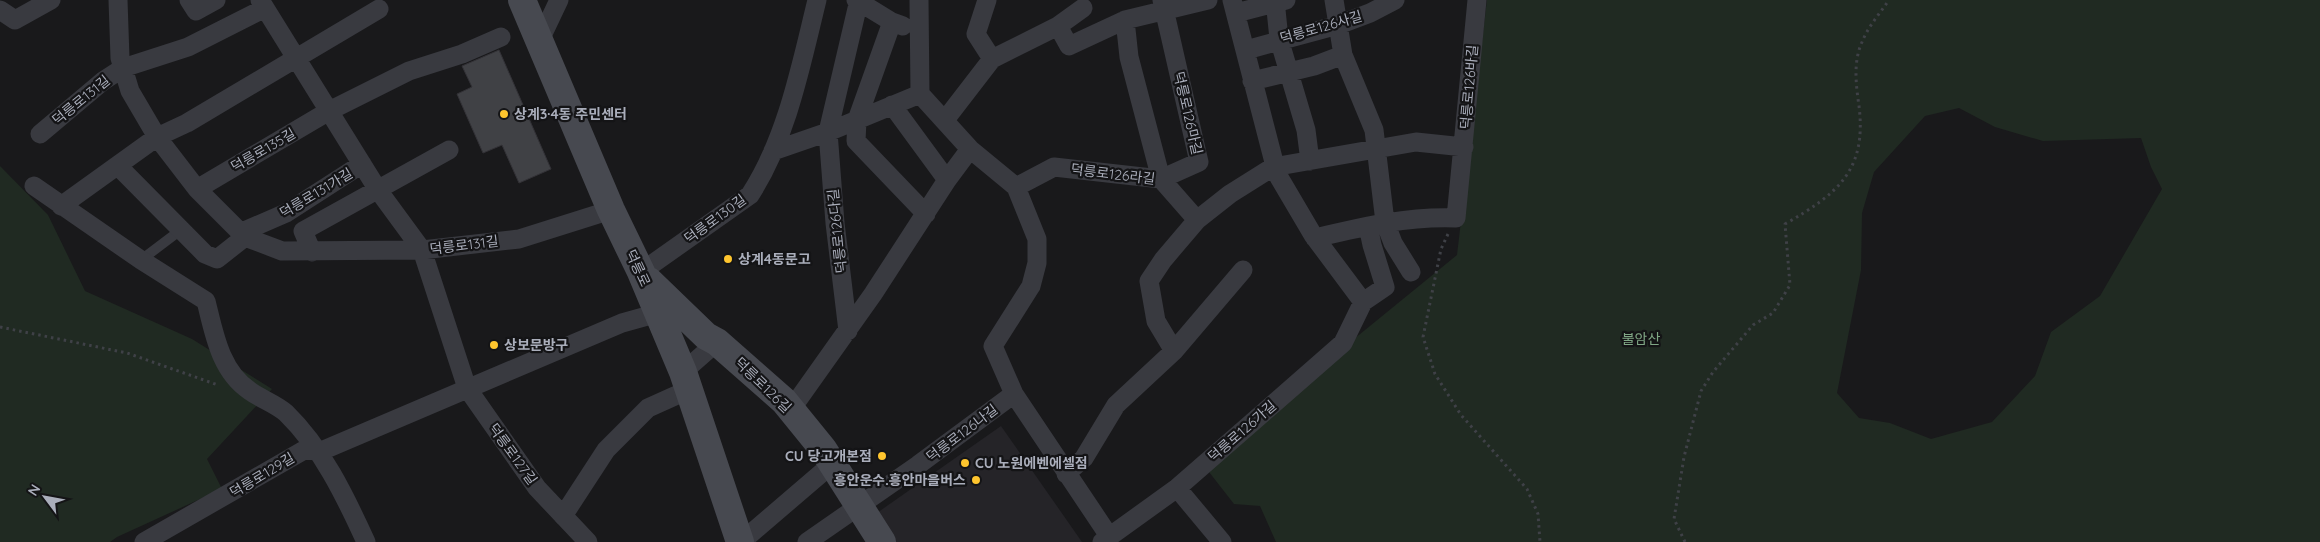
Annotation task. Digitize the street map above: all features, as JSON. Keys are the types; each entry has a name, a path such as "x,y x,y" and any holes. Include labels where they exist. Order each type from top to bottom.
{"main road":[{"name":"덕릉로","path":"522,0 686,381 740,542"},
{"name":"덕릉로126길","path":"640,272 706,336 717,342 784,401 832,464 882,542"}],"street":[{"path":"0,10 15,20 51,0"},
{"name":"덕릉로131길","path":"118,0 120,58 130,92 157,137 196,189 243,234 282,251 422,250 519,238 611,210"},
{"path":"192,5 216,0"},
{"path":"540,40 559,0"},
{"name":"덕릉로130길","path":"640,272 750,194 761,178 773,151 798,77 817,0"},
{"path":"828,132 858,0 892,22 918,31"},
{"path":"919,0 920,94 970,149 1016,187 1037,239 1037,263 1030,286 993,346 1014,394 1106,539"},
{"path":"987,0 976,34 992,59"},
{"path":"1058,26 1070,46 1125,20 1163,5 1208,0"},
{"path":"1334,0 1344,55 1374,130 1376,148"},
{"name":"덕릉로126사길","path":"1246,50 1279,39 1308,34 1338,25 1370,13 1395,0"},
{"name":"덕릉로126바길","path":"1273,167 1416,142 1464,147 1477,0"},
{"path":"1310,161 1306,130 1279,39 1279,1 1234,7 1275,166 1273,167 1315,238 1363,302"},
{"name":"덕릉로131길","path":"40,134 103,81 123,68 188,48 262,4"},
{"name":"덕릉로131가길","path":"262,4 378,190 422,250"},
{"name":"덕릉로126마길","path":"1161,180 1199,162 1163,5"},
{"path":"945,120 992,59 1058,26 1083,8"},
{"path":"61,206 157,137 187,123 379,9"},
{"path":"1125,20 1128,57 1161,180"},
{"path":"892,22 857,120 856,141 926,214"},
{"path":"329,111 409,71 462,54 501,37"},
{"path":"1252,81 1288,73 1344,55"},
{"path":"773,151 828,132 920,94"},
{"path":"892,105 947,180"},
{"name":"덕릉로135길","path":"196,189 329,111"},
{"name":"덕릉로126다길","path":"828,132 835,223 848,331"},
{"path":"1315,238 1377,224 1434,217 1456,218 1464,147"},
{"name":"덕릉로126가길","path":"1106,539 1177,488 1343,343 1363,302 1386,286 1372,245 1382,187 1376,148"},
{"path":"790,411 848,331 947,180 970,149"},
{"path":"312,252 303,231 449,150"},
{"name":"덕릉로131가길","path":"243,234 286,213 362,164"},
{"path":"118,166 205,254 217,259 243,234"},
{"name":"덕릉로126라길","path":"1016,187 1054,167 1161,180 1197,220"},
{"path":"1174,351 1156,320 1149,281 1163,260 1197,220 1230,194 1273,167"},
{"path":"34,186 141,260 206,301 215,338 229,372 248,390 285,412 319,452 366,542"},
{"name":"덕릉로126가길","path":"1377,224 1393,243 1411,272"},
{"path":"422,250 467,388"},
{"path":"1066,474 1084,458 1116,405 1174,351 1243,270"},
{"name":"덕릉로129길","path":"144,542 306,449 319,452 622,323 658,313"},
{"path":"563,516 606,450 648,408 686,381 717,342"},
{"name":"덕릉로127길","path":"467,388 525,472 588,542"},
{"name":"덕릉로126나길","path":"860,505 1014,394"},
{"name":"덕릉로","path":"740,542 832,464"},
{"path":"1177,488 1222,542"},
{"path":"807,542 860,505"}],"lane":[{"path":"141,260 178,232 183,231"}],"path":[{"path":"1685,542 1674,519 1684,457 1700,391 1713,372 1753,325 1773,313 1790,284 1785,224 1823,202 1855,164 1862,129 1855,77 1862,42 1889,0"},
{"path":"1456,218 1440,249 1423,337 1435,374 1461,416 1527,489 1538,514 1540,542"},
{"path":"0,327 127,353 226,388"}],"shaded area":[{"path":"1001,426 1082,542 892,542 874,515"}],"green space":[{"name":"불암산","path":"1487,0 2320,0 2320,542 1276,542 1260,506 1234,504 1202,463 1457,255","holes":["1959,108 1995,127 2043,141 2141,138 2151,167 2162,189 2100,296 2051,332 2035,376 1992,422 1931,439 1890,423 1859,418 1837,393 1861,270 1862,213 1874,172 1925,116"]},
{"path":"0,166 48,215 85,291 192,339 272,389 207,459 222,489 117,537 110,542 0,542"}],"building":[{"name":"상계3·4동 주민센터","path":"499,50 551,169 519,183 502,145 483,153 457,94 472,87 462,66"}],"place":[{"name":"상계3·4동 주민센터","path":"504,114"},
{"name":"상계4동문고","path":"728,259"},
{"name":"상보문방구","path":"494,345"},
{"name":"CU 당고개본점","path":"882,456"},
{"name":"CU 노원에벤에셀점","path":"965,463"},
{"name":"흥안운수.흥안마을버스","path":"976,480"}]}
